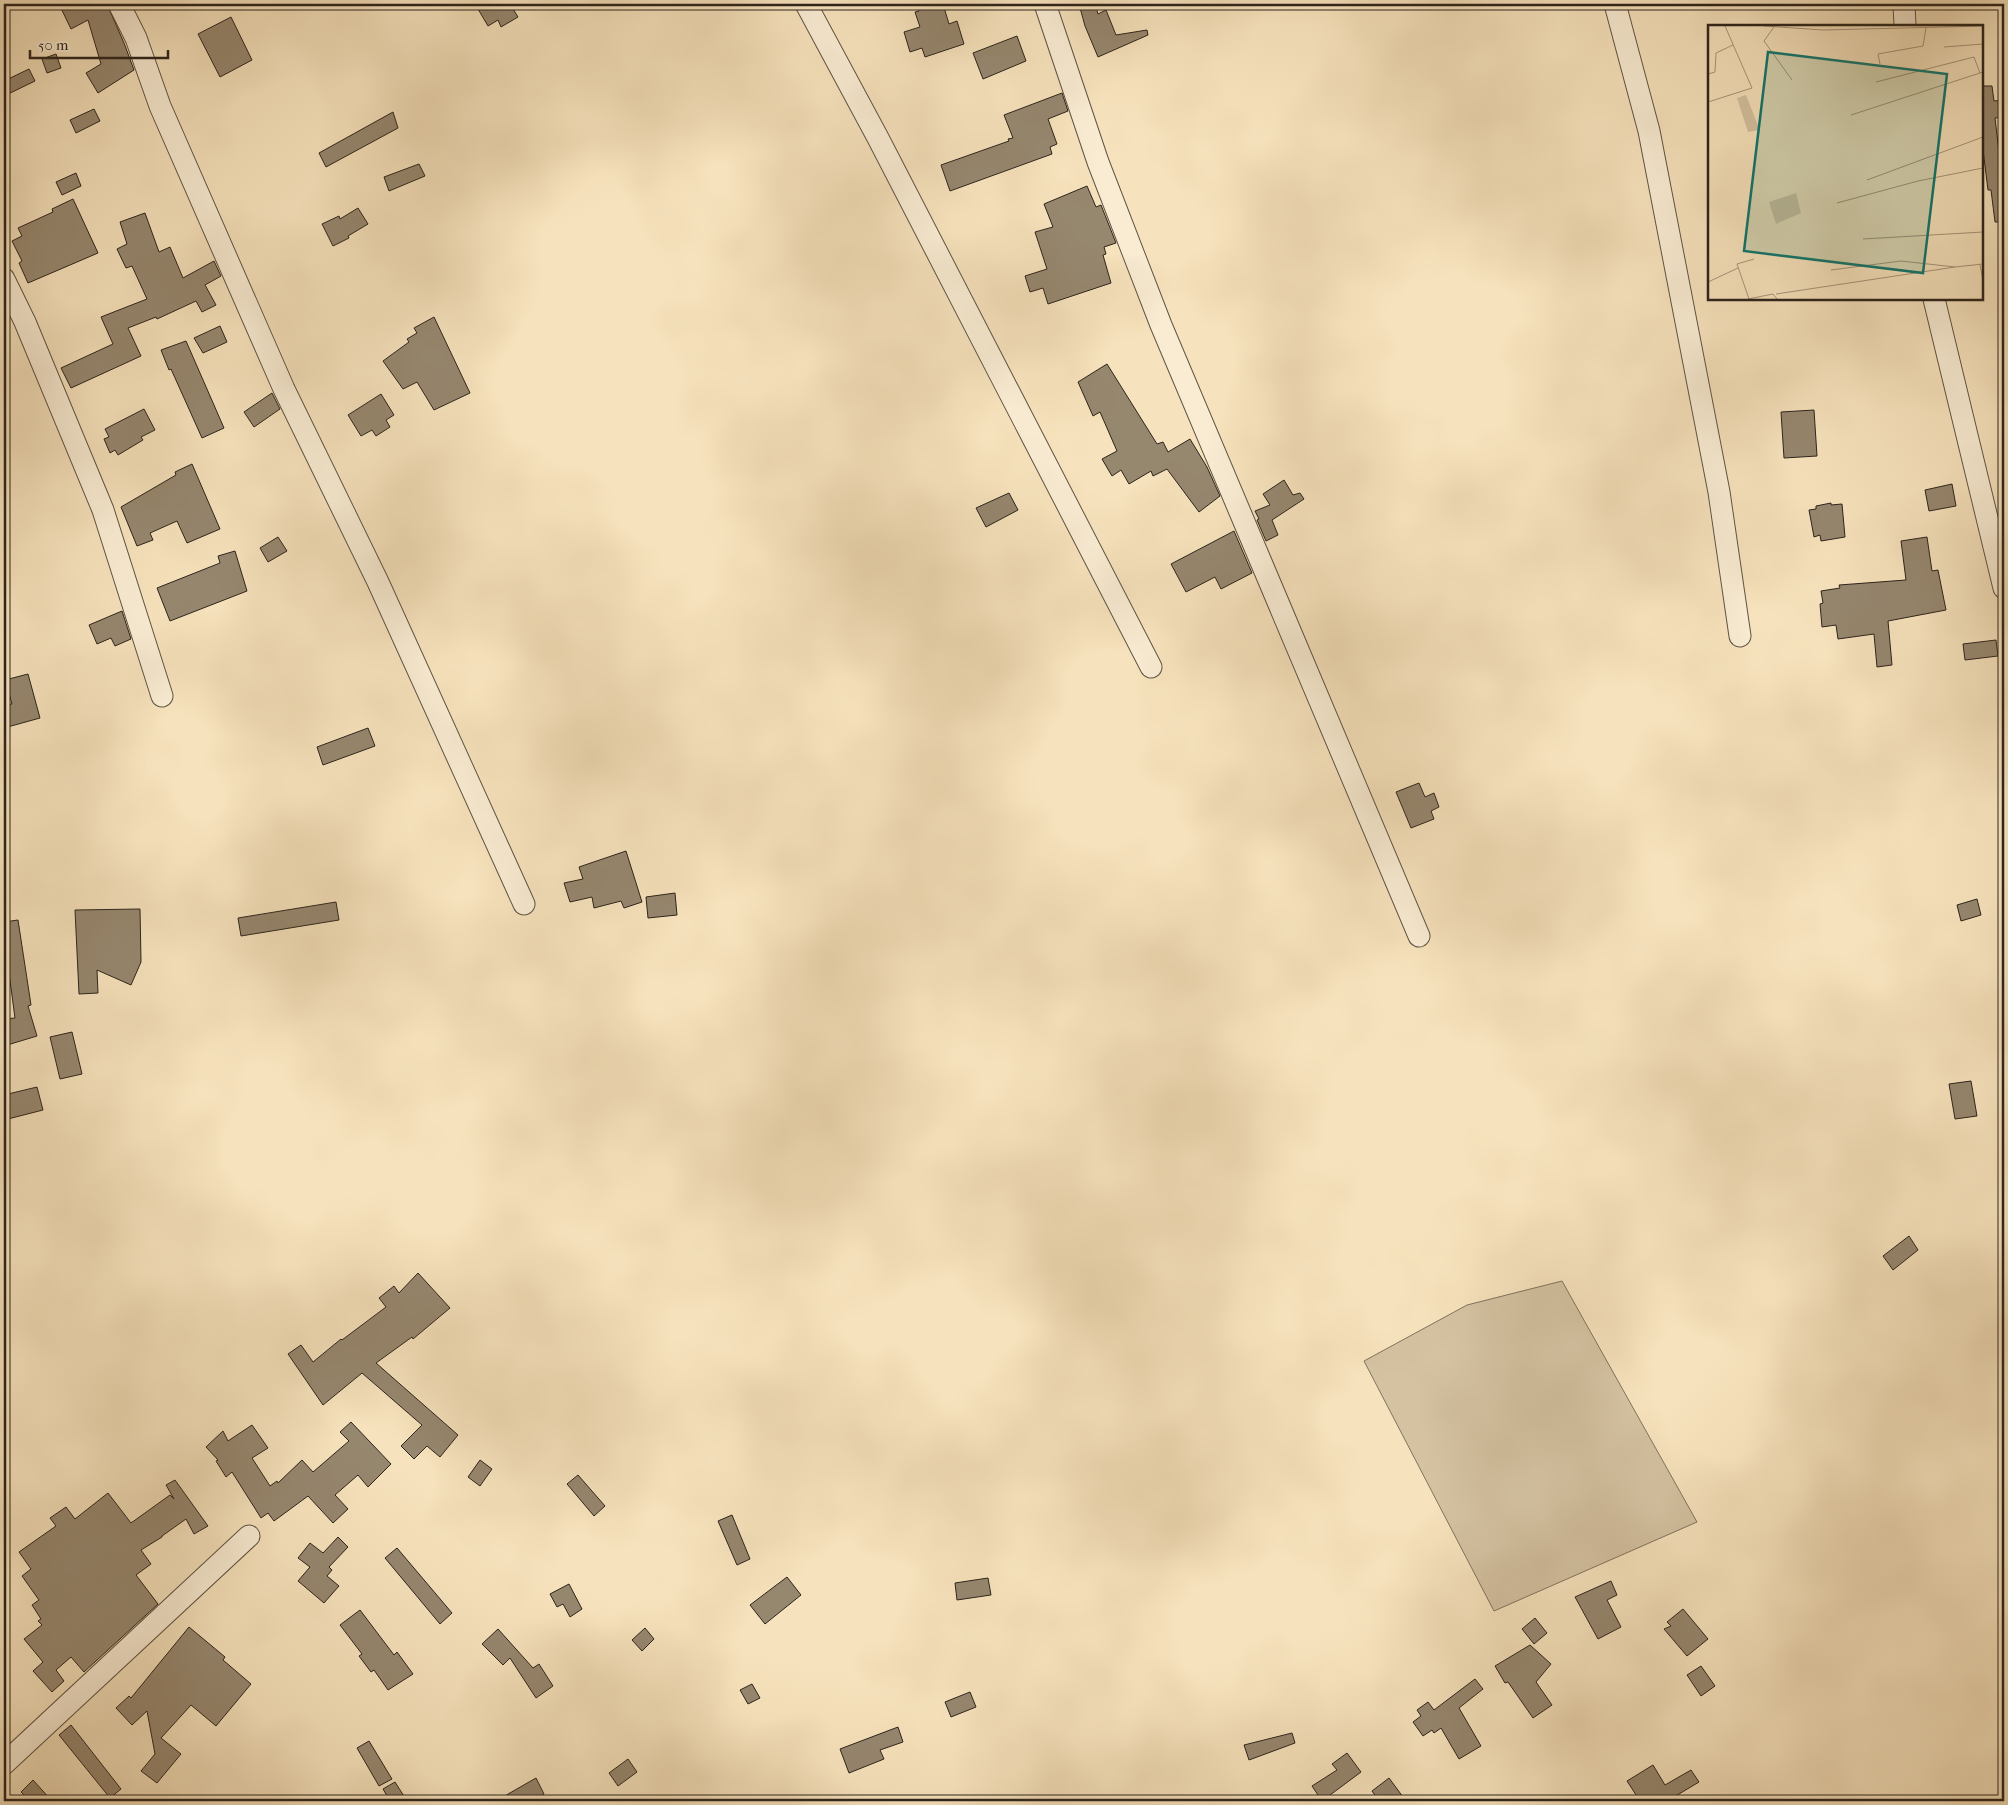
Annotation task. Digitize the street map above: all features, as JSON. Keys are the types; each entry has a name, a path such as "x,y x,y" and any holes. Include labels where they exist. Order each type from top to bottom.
{"street":[{"path":"119,4 136,38 160,106 284,390 378,582 524,904"},
{"path":"806,4 883,147 1151,667"},
{"path":"1045,4 1098,162 1161,325 1419,936"},
{"path":"1615,4 1649,131 1719,492 1740,636"},
{"path":"1904,4 1905,25"},
{"path":"4,279 25,322 103,510 162,696"},
{"path":"1934,300 2004,588"},
{"path":"4,1764 249,1536"}],"shaded area":[{"path":"1562,1281 1697,1522 1494,1611 1364,1361 1467,1305"}],"building":[{"path":"59,4 107,4 134,70 98,93 86,73 101,64 88,20 71,29"},
{"path":"488,4 510,4 518,17 501,27 498,20 488,26 478,9"},
{"path":"917,4 943,4 949,24 957,21 964,44 925,57 922,48 910,52 904,32 920,27 915,12 919,11"},
{"path":"1079,4 1095,4 1098,14 1106,10 1116,35 1147,30 1148,35 1098,57 1085,26"},
{"path":"231,17 252,60 220,77 198,34"},
{"path":"1017,36 1026,61 983,79 973,53"},
{"path":"56,54 61,68 47,73 42,59"},
{"path":"29,69 35,81 4,96 4,81"},
{"path":"1983,86 1992,86 1994,101 2004,100 2004,117 1995,118 2000,161 2004,160 2004,222 1995,222 1991,190 1988,190 1983,150"},
{"path":"1062,93 1068,111 1048,119 1057,144 1050,147 1052,154 950,191 941,165 1009,141 1008,139 1013,138 1004,115"},
{"path":"94,109 100,121 76,133 70,120"},
{"path":"393,112 398,128 326,167 319,153"},
{"path":"419,164 425,176 389,191 384,177"},
{"path":"76,173 81,186 62,195 56,182"},
{"path":"1087,186 1096,207 1101,205 1116,243 1104,247 1106,254 1103,255 1111,283 1048,304 1043,288 1030,292 1025,276 1047,269 1035,232 1053,227 1044,204"},
{"path":"73,199 98,253 28,283 19,263 22,261 12,241 22,236 18,228 53,212 52,209"},
{"path":"358,208 368,224 348,236 349,238 333,246 322,224 339,216 340,219"},
{"path":"145,213 159,252 170,247 183,278 214,261 221,276 205,285 216,305 202,312 196,301 157,319 156,317 128,328 141,356 71,388 61,368 113,344 101,317 147,299 132,266 126,268 117,249 127,244 120,222"},
{"path":"434,317 470,393 434,410 417,382 403,389 383,361 409,342 407,339 417,333 414,328"},
{"path":"220,326 227,342 203,353 194,338"},
{"path":"186,341 224,428 202,438 161,350"},
{"path":"1107,364 1157,444 1163,442 1168,452 1190,439 1207,467 1220,496 1199,512 1167,469 1153,476 1151,471 1129,484 1121,470 1112,476 1102,459 1117,451 1100,412 1093,416 1078,382"},
{"path":"272,393 280,409 254,427 244,412"},
{"path":"381,394 394,415 386,420 390,427 376,436 372,430 361,436 348,415"},
{"path":"144,409 155,430 141,437 143,440 118,455 115,450 110,453 104,439 109,437 105,429"},
{"path":"1814,410 1817,456 1784,458 1781,412"},
{"path":"192,464 220,529 187,543 177,521 150,533 153,540 137,546 121,507 176,475 175,472"},
{"path":"1284,480 1293,495 1300,493 1304,499 1272,520 1278,535 1266,541 1255,511 1270,505 1263,494"},
{"path":"1952,484 1956,506 1929,511 1925,490"},
{"path":"1009,493 1018,510 986,527 976,508"},
{"path":"1831,503 1831,505 1842,504 1845,537 1821,541 1820,535 1814,537 1809,510 1816,509 1816,506"},
{"path":"1234,531 1252,573 1221,589 1215,577 1186,592 1171,564"},
{"path":"278,537 287,551 268,562 260,548"},
{"path":"1927,537 1932,571 1938,570 1946,610 1888,621 1892,665 1877,667 1874,634 1838,639 1836,625 1822,627 1820,604 1823,603 1821,591 1840,588 1839,585 1906,580 1901,541"},
{"path":"235,551 247,591 170,621 157,588 220,563 218,556"},
{"path":"122,611 131,639 115,646 111,638 97,644 89,625"},
{"path":"1996,640 1998,656 1965,660 1963,644"},
{"path":"28,674 40,718 4,728 4,705 12,704 5,680"},
{"path":"368,728 375,746 323,765 317,747"},
{"path":"1419,783 1425,797 1434,793 1439,807 1431,811 1434,819 1411,828 1396,792"},
{"path":"626,851 642,902 624,908 621,901 594,908 592,897 570,902 564,883 583,879 579,867"},
{"path":"675,893 677,915 648,918 646,897"},
{"path":"1977,899 1981,915 1961,921 1957,905"},
{"path":"336,902 339,920 241,936 238,918"},
{"path":"140,909 141,962 131,985 97,970 98,993 79,994 75,910"},
{"path":"18,920 31,1005 28,1006 37,1036 4,1046 4,1019 15,1018 7,958 4,959 4,922"},
{"path":"72,1032 82,1074 60,1079 50,1037"},
{"path":"1971,1081 1977,1116 1955,1119 1949,1084"},
{"path":"37,1087 43,1110 4,1120 4,1095"},
{"path":"1909,1236 1918,1250 1893,1270 1883,1256"},
{"path":"418,1273 450,1308 413,1339 412,1337 376,1363 458,1435 440,1457 427,1446 414,1459 401,1446 422,1425 362,1373 323,1405 288,1354 301,1345 313,1362 341,1339 386,1307 379,1298 394,1286 399,1293"},
{"path":"351,1422 391,1464 368,1487 358,1475 335,1495 348,1509 333,1523 308,1496 274,1521 268,1513 261,1518 232,1472 226,1477 216,1461 218,1460 206,1447 223,1431 228,1441 252,1425 268,1448 252,1458 270,1486 277,1481 278,1483 302,1460 313,1472 349,1441 340,1432"},
{"path":"480,1460 492,1469 480,1486 468,1477"},
{"path":"578,1475 605,1506 594,1516 567,1484"},
{"path":"175,1480 208,1526 194,1534 186,1519 141,1550 151,1564 136,1575 158,1604 84,1672 71,1657 56,1670 64,1681 52,1692 33,1671 43,1662 24,1639 42,1625 38,1621 41,1619 32,1605 39,1600 22,1576 31,1569 19,1552 56,1526 50,1518 66,1507 75,1519 108,1493 131,1523 170,1495 174,1499 166,1485"},
{"path":"732,1515 750,1559 737,1565 718,1521"},
{"path":"338,1537 348,1547 329,1567 332,1570 327,1576 339,1586 324,1603 298,1581 310,1567 298,1558 310,1543 323,1553"},
{"path":"397,1548 452,1613 440,1624 385,1558"},
{"path":"787,1577 801,1595 765,1624 750,1605"},
{"path":"988,1578 991,1595 957,1600 955,1583"},
{"path":"1611,1581 1617,1595 1607,1600 1621,1627 1598,1639 1575,1597"},
{"path":"569,1584 582,1609 570,1617 563,1604 557,1607 550,1594"},
{"path":"1683,1609 1708,1639 1687,1656 1664,1629 1671,1626 1667,1622"},
{"path":"360,1610 394,1655 397,1652 413,1674 388,1690 374,1670 371,1672 359,1656 362,1654 340,1625"},
{"path":"1535,1618 1547,1633 1534,1644 1522,1629"},
{"path":"189,1627 225,1657 223,1660 251,1684 216,1726 191,1705 161,1738 181,1754 157,1783 141,1771 155,1754 147,1711 132,1725 116,1708 129,1696 131,1698"},
{"path":"645,1628 654,1639 642,1651 632,1640"},
{"path":"498,1629 533,1668 539,1664 553,1686 536,1698 510,1658 503,1665 482,1644"},
{"path":"1530,1645 1551,1664 1536,1682 1552,1705 1533,1718 1508,1682 1505,1683 1495,1666"},
{"path":"1701,1666 1715,1686 1701,1696 1687,1675"},
{"path":"1475,1679 1483,1689 1459,1708 1481,1746 1459,1759 1441,1728 1434,1733 1432,1730 1423,1736 1413,1722 1421,1716 1417,1710 1428,1702 1434,1710"},
{"path":"752,1684 760,1698 748,1704 740,1690"},
{"path":"970,1692 976,1707 951,1717 945,1702"},
{"path":"71,1725 121,1789 110,1798 59,1735"},
{"path":"898,1727 903,1742 880,1750 884,1759 849,1773 840,1749"},
{"path":"1292,1733 1295,1743 1249,1760 1244,1745"},
{"path":"369,1741 392,1779 379,1786 357,1748"},
{"path":"1347,1753 1361,1772 1322,1801 1312,1786 1337,1770 1332,1764"},
{"path":"628,1759 637,1772 618,1786 609,1773"},
{"path":"1653,1765 1665,1785 1691,1770 1699,1782 1674,1797 1675,1801 1640,1801 1627,1781"},
{"path":"536,1778 544,1794 531,1801 496,1801"},
{"path":"1389,1778 1406,1801 1379,1801 1372,1791"},
{"path":"33,1780 52,1801 30,1801 21,1792"},
{"path":"395,1782 407,1801 390,1801 383,1789"}]}
